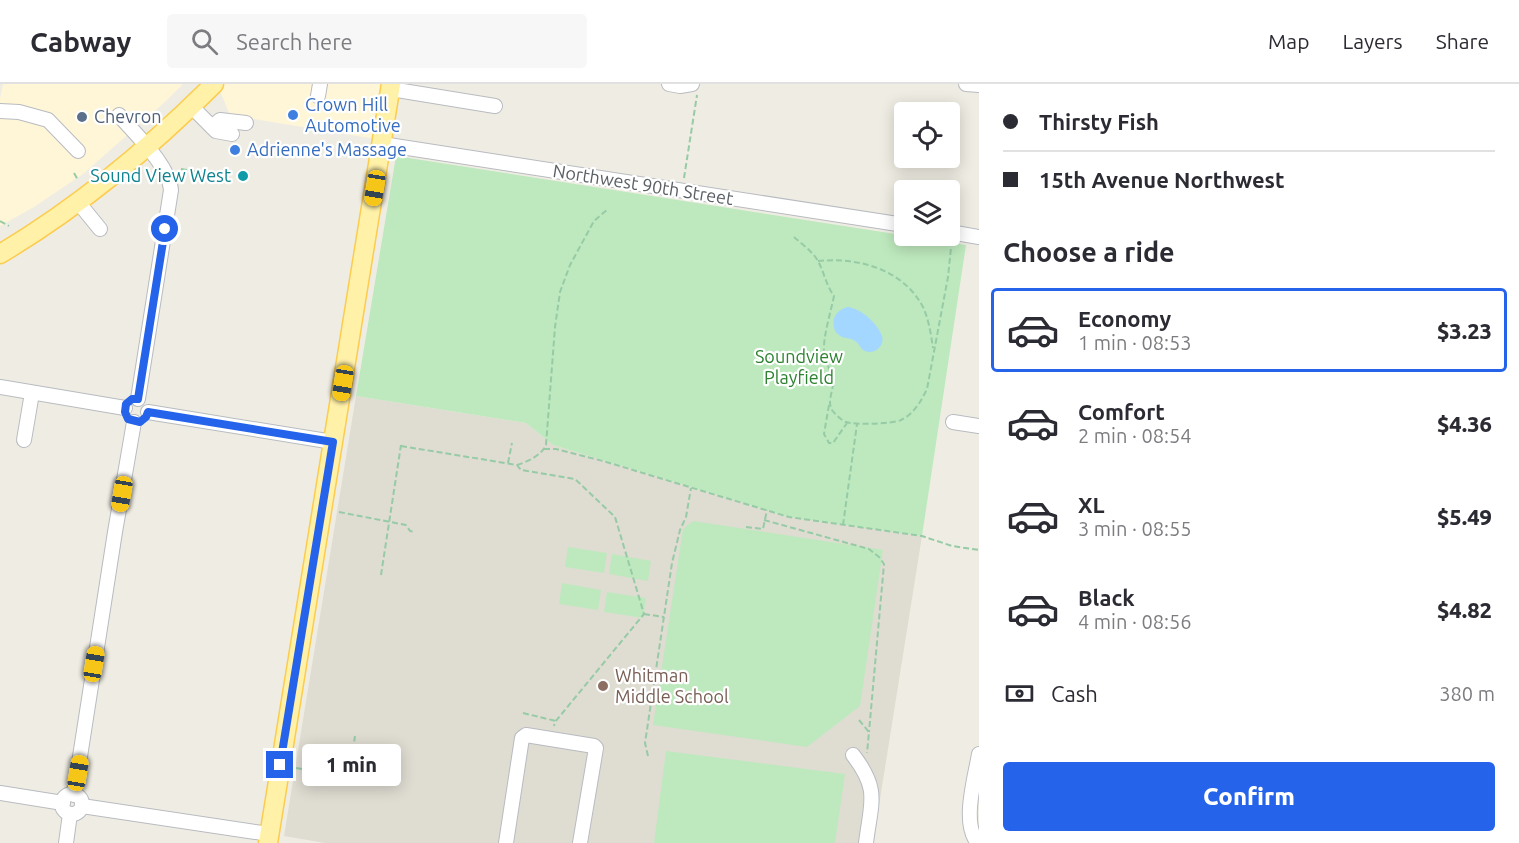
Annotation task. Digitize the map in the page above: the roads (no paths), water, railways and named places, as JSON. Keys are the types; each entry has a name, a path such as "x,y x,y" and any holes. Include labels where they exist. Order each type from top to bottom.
{"main road":[{"path":"0,254 121,170 214,84"},
{"path":"268,838 391,86"}],"street":[{"path":"669,84 695,86"},
{"path":"966,84 979,85"},
{"path":"391,86 495,106"},
{"path":"191,106 216,131 232,134"},
{"path":"0,111 19,112 48,120 78,151"},
{"path":"119,116 165,173 171,190 138,399"},
{"path":"212,127 220,120 246,123"},
{"name":"Northwest 90th Street","path":"382,144 894,223"},
{"path":"78,202 100,229"},
{"path":"960,234 979,237"},
{"path":"0,387 125,408"},
{"path":"24,440 32,393"},
{"path":"138,399 146,403 148,412 143,420 134,422 126,416 125,408 129,401 138,399"},
{"path":"148,412 333,442"},
{"path":"66,843 134,422"},
{"path":"953,422 979,426"},
{"path":"506,843 522,738 526,735 596,748 580,843"},
{"path":"978,843 973,838 970,820 979,754"},
{"path":"853,755 866,772 871,785 872,795 866,843"},
{"path":"0,793 268,838"}],"water":[{"path":"847,307 863,313 876,326 882,336 882,343 878,349 872,352 865,351 855,341 835,331 835,316"}],"place":[{"name":"Crown Hill Automotive","path":"293,115"},
{"name":"Chevron","path":"82,117"},
{"name":"Adrienne's Massage","path":"235,150"},
{"name":"Sound View West","path":"243,176"},
{"name":"Whitman Middle School","path":"603,686"}],"park label":[{"name":"Soundview Playfield","path":"799,367"}]}
